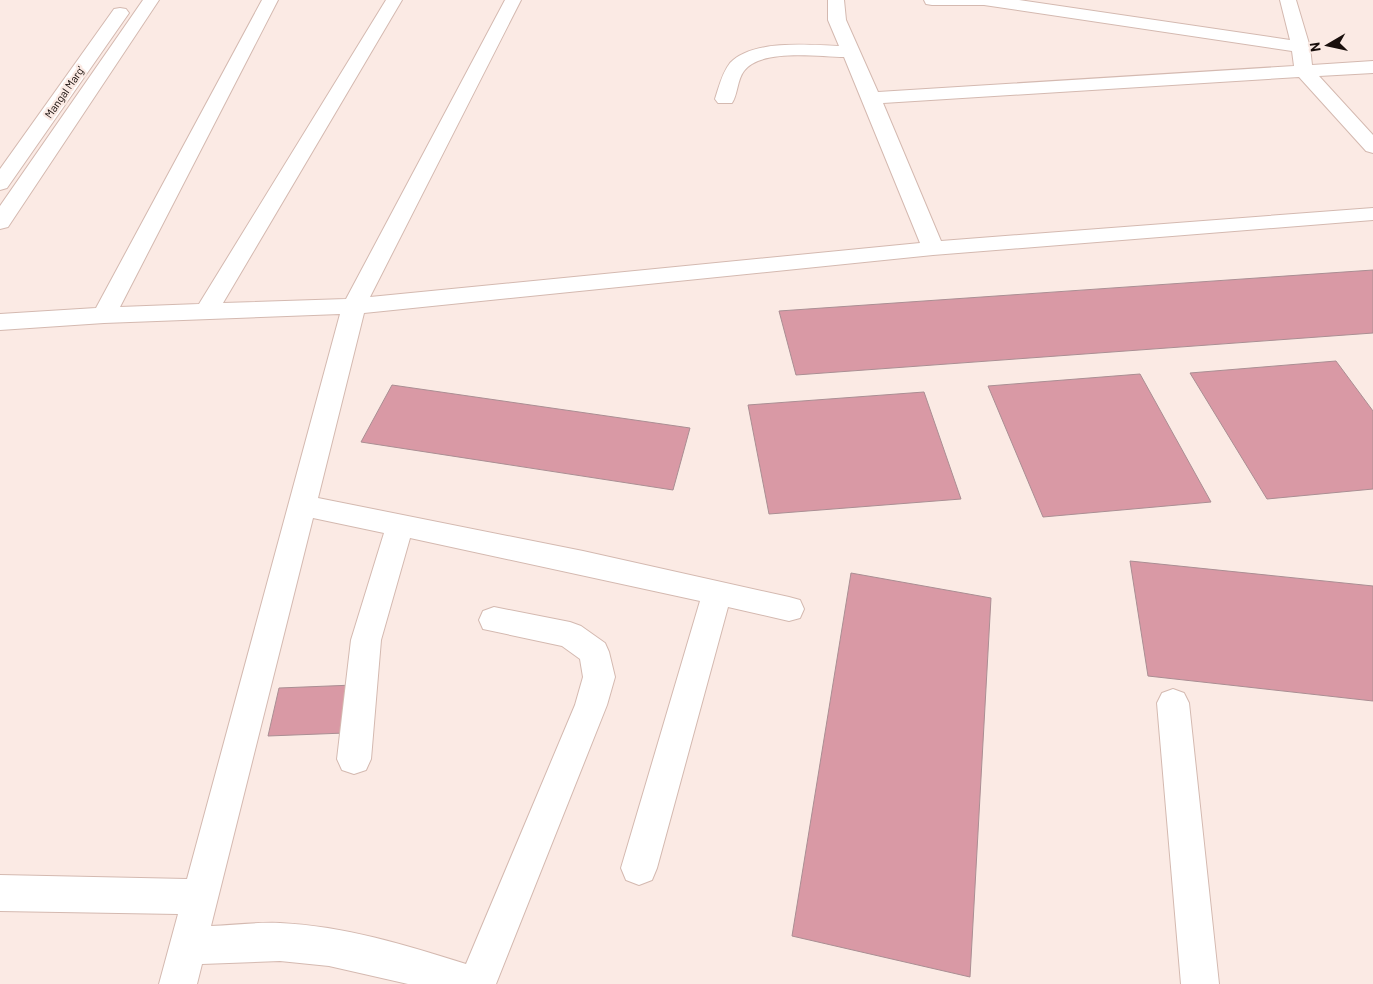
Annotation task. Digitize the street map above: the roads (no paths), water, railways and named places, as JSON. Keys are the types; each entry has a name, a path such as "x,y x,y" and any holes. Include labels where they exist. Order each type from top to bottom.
{"street":[{"name":"Mangal Marg'","path":"0,184 129,0"},
{"path":"0,222 151,0"},
{"path":"104,315 270,0"},
{"path":"206,311 394,0"},
{"path":"178,984 354,306 513,0"},
{"path":"836,0 837,20 849,52 871,98 933,248"},
{"path":"932,0 984,0 1085,8 1301,48"},
{"path":"1288,0 1301,48 1304,71 1373,147"},
{"path":"725,99 737,67 746,58 762,52 849,52"},
{"path":"871,98 1373,67"},
{"path":"0,322 104,315 354,306 933,248 1373,214"},
{"path":"302,505 789,609"},
{"path":"354,759 366,640 400,525"},
{"path":"639,868 717,593"},
{"path":"477,984 591,705 599,678 594,652 570,635 494,620"},
{"path":"1173,703 1200,984"},
{"path":"0,893 201,897"},
{"path":"188,946 280,942 331,947 388,958 470,984"}]}
